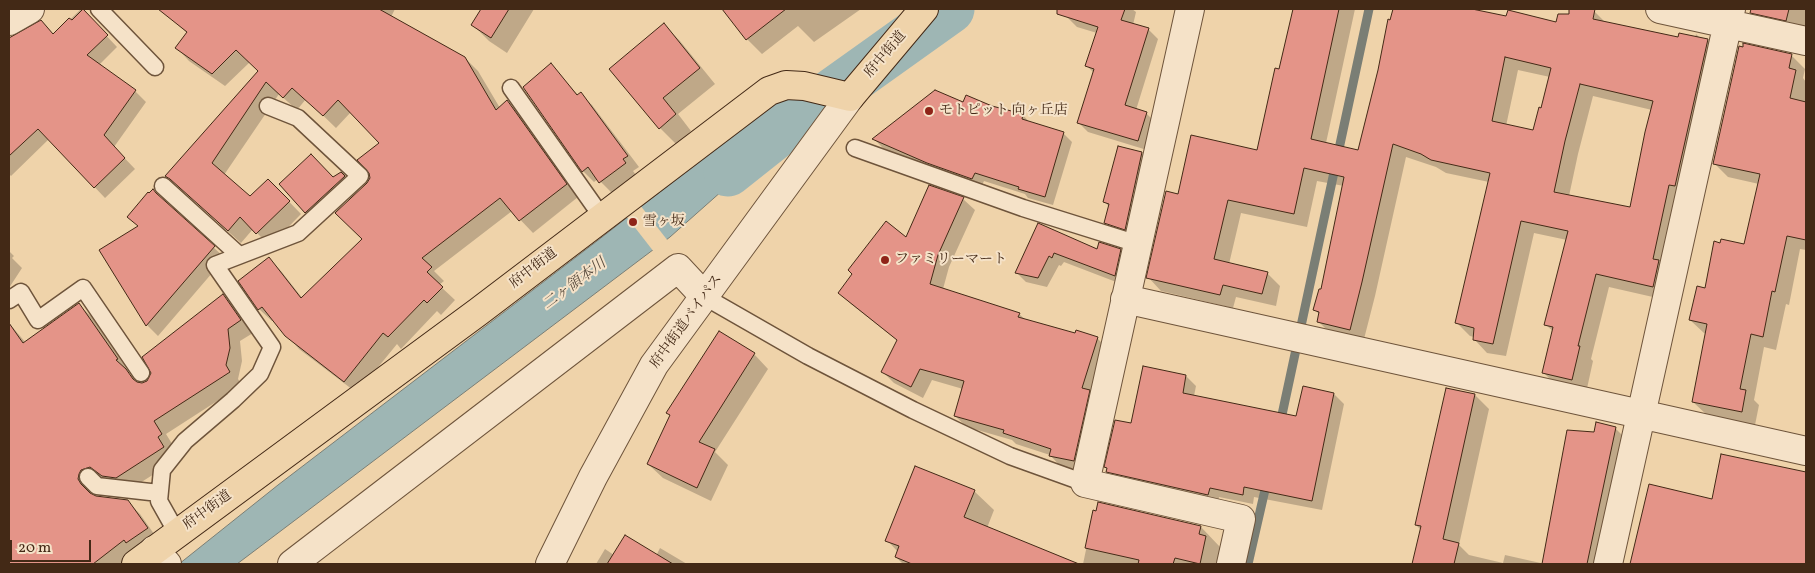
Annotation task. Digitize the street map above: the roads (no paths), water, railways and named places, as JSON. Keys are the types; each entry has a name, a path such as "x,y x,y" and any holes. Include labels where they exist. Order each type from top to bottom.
{"main road":[{"name":"府中街道","path":"153,560 178,533 478,312 769,91 786,84 804,86 850,98 924,9"}],"street":[{"path":"9,21 30,9"},
{"path":"1190,9 1085,483 1241,519 1231,564"},
{"path":"1660,9 1729,17 1806,41"},
{"path":"1608,564 1729,17"},
{"name":"府中街道バイパス","path":"550,564 593,477 654,365 850,98"},
{"path":"292,564 678,268 704,297"},
{"path":"1125,299 1806,451"}],"lane":[{"path":"99,9 154,67"},
{"path":"512,88 602,217"},
{"path":"178,533 159,501 162,470 185,441 260,374 272,347 215,265 298,233 360,176 298,118 268,106"},
{"path":"855,148 1023,208 1138,244"},
{"path":"163,186 239,255"},
{"path":"9,300 21,292 38,320 84,288 140,373"},
{"path":"704,297 808,356 913,410 1010,456 1085,483"},
{"path":"88,477 97,486 160,494"}],"water":[{"path":"765,110 784,136 670,237 237,564 179,564 278,485"}],"waterway":[{"name":"二ヶ領本川","path":"728,172 786,126 950,9"},
{"path":"1280,424 1369,9"},
{"path":"1248,564 1267,481"}],"place":[{"name":"モトピット 向ヶ丘店","path":"929,111"},
{"name":"雪ヶ坂","path":"633,222"},
{"name":"ファミリーマート","path":"885,260"}]}
